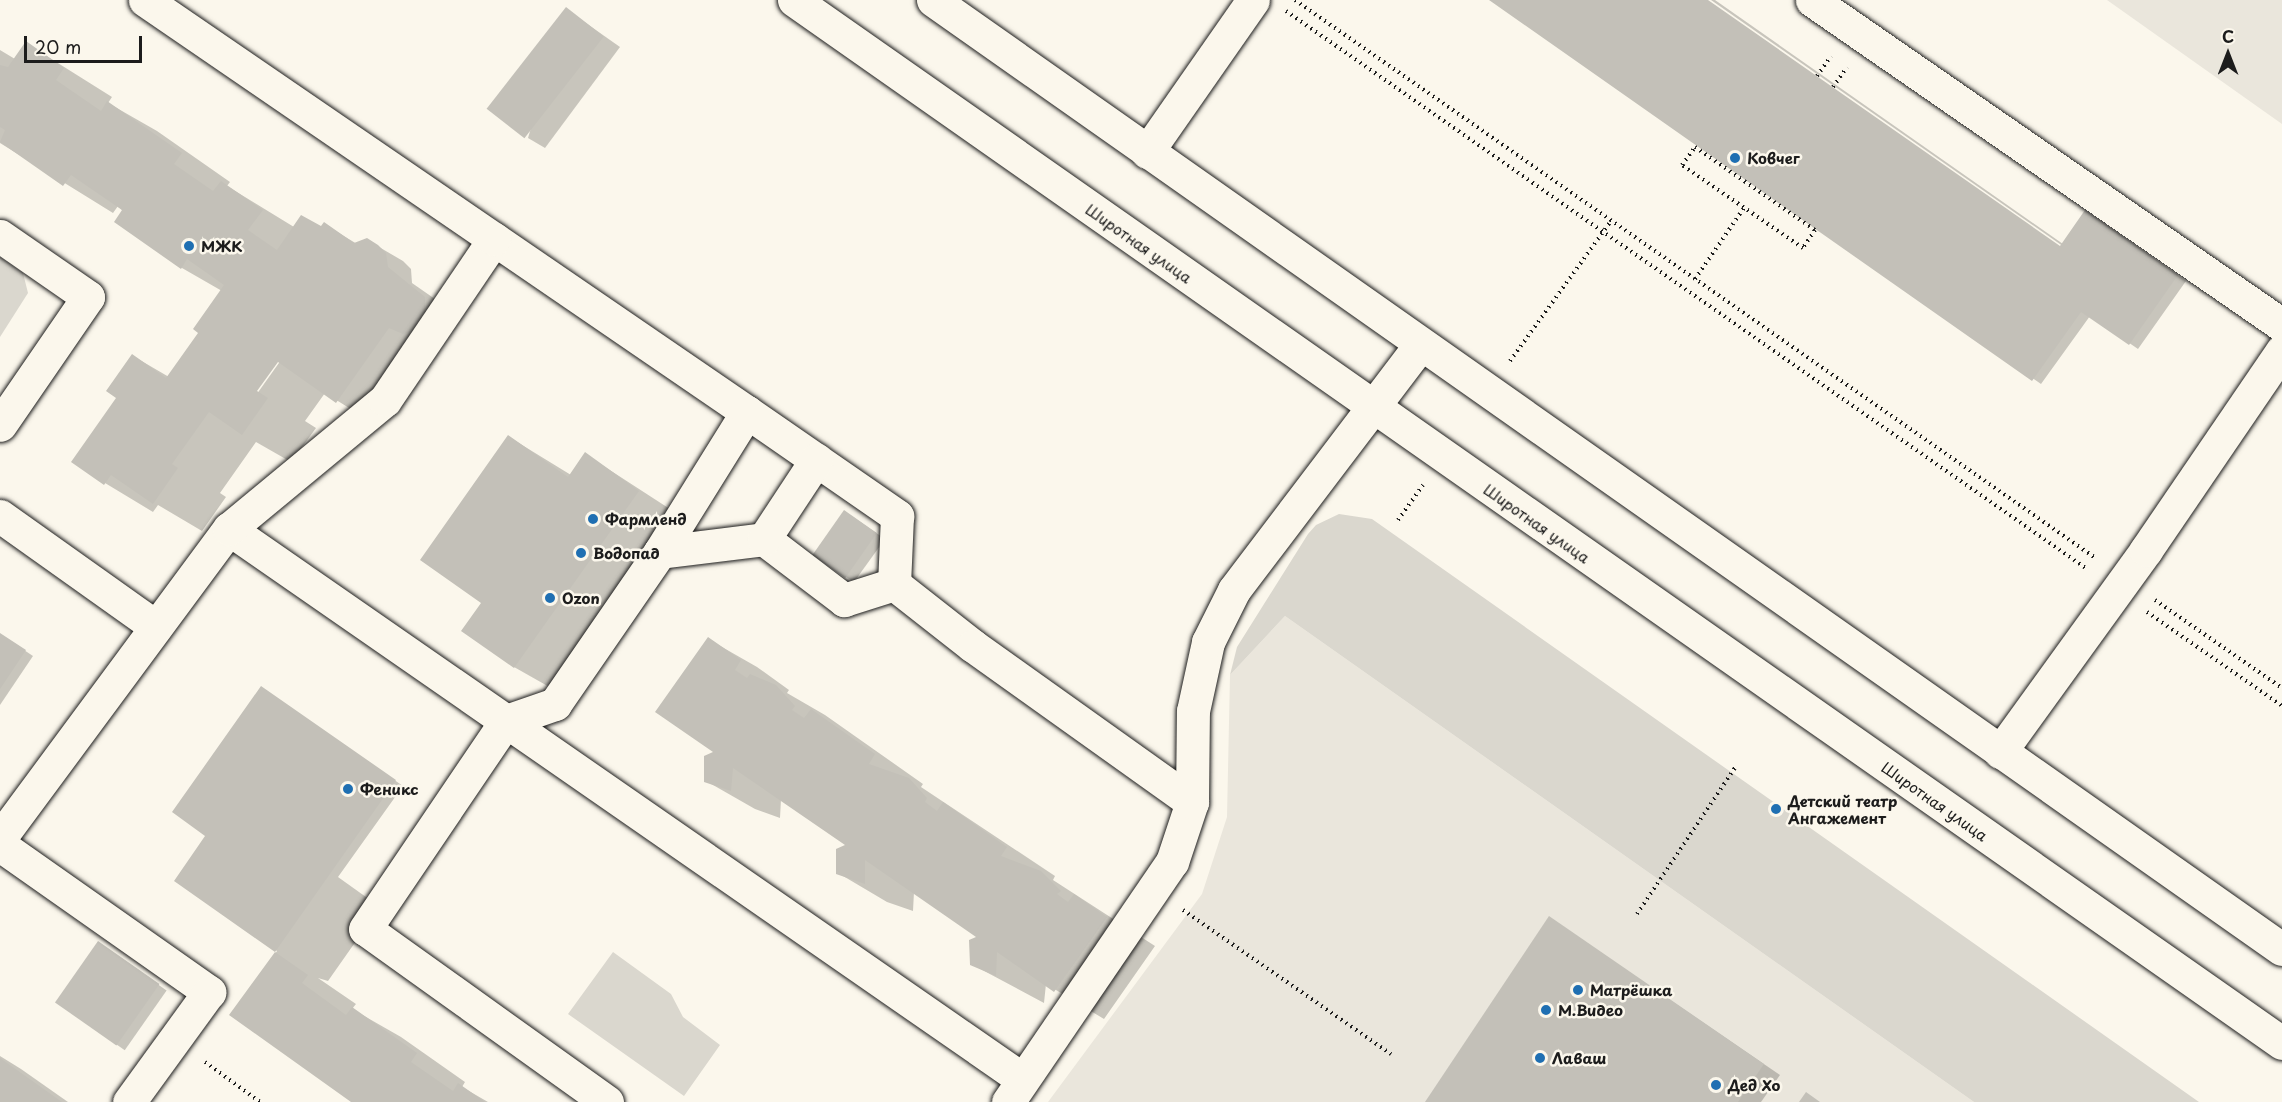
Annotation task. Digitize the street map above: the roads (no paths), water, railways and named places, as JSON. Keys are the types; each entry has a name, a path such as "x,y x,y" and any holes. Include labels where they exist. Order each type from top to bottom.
{"main road":[{"path":"145,0 897,516 894,584"},
{"name":"Широтная улица","path":"794,0 2282,1043"},
{"path":"933,0 1420,345 2282,949"},
{"path":"1812,0 2282,325"},
{"path":"1147,152 1267,3"},
{"path":"0,236 88,297 0,425"},
{"path":"0,838 229,529 386,400 494,239"},
{"path":"229,529 506,722 1015,1091 1172,862 1192,802 1193,711 1208,642 1234,590 1420,345"},
{"path":"2001,752 2121,584 2282,351"},
{"path":"607,1102 365,929 506,722 555,704 660,552 747,412"},
{"path":"764,539 816,460"},
{"path":"0,516 156,627"},
{"path":"660,552 764,539 844,600 894,584"},
{"path":"894,584 973,646 1192,802"},
{"path":"0,845 209,992 129,1102"}],"place":[{"name":"Ковчег","path":"1735,158"},
{"name":"МЖК","path":"189,246"},
{"name":"Фармленд","path":"593,519"},
{"name":"Водопад","path":"581,553"},
{"name":"Ozon","path":"550,598"},
{"name":"Феникс","path":"348,789"},
{"name":"Детский театр Ангажемент","path":"1776,809"},
{"name":"Матрёшка","path":"1578,990"},
{"name":"М.Видео","path":"1546,1010"},
{"name":"Лаваш","path":"1540,1058"},
{"name":"Дед Хо","path":"1716,1085"}]}
